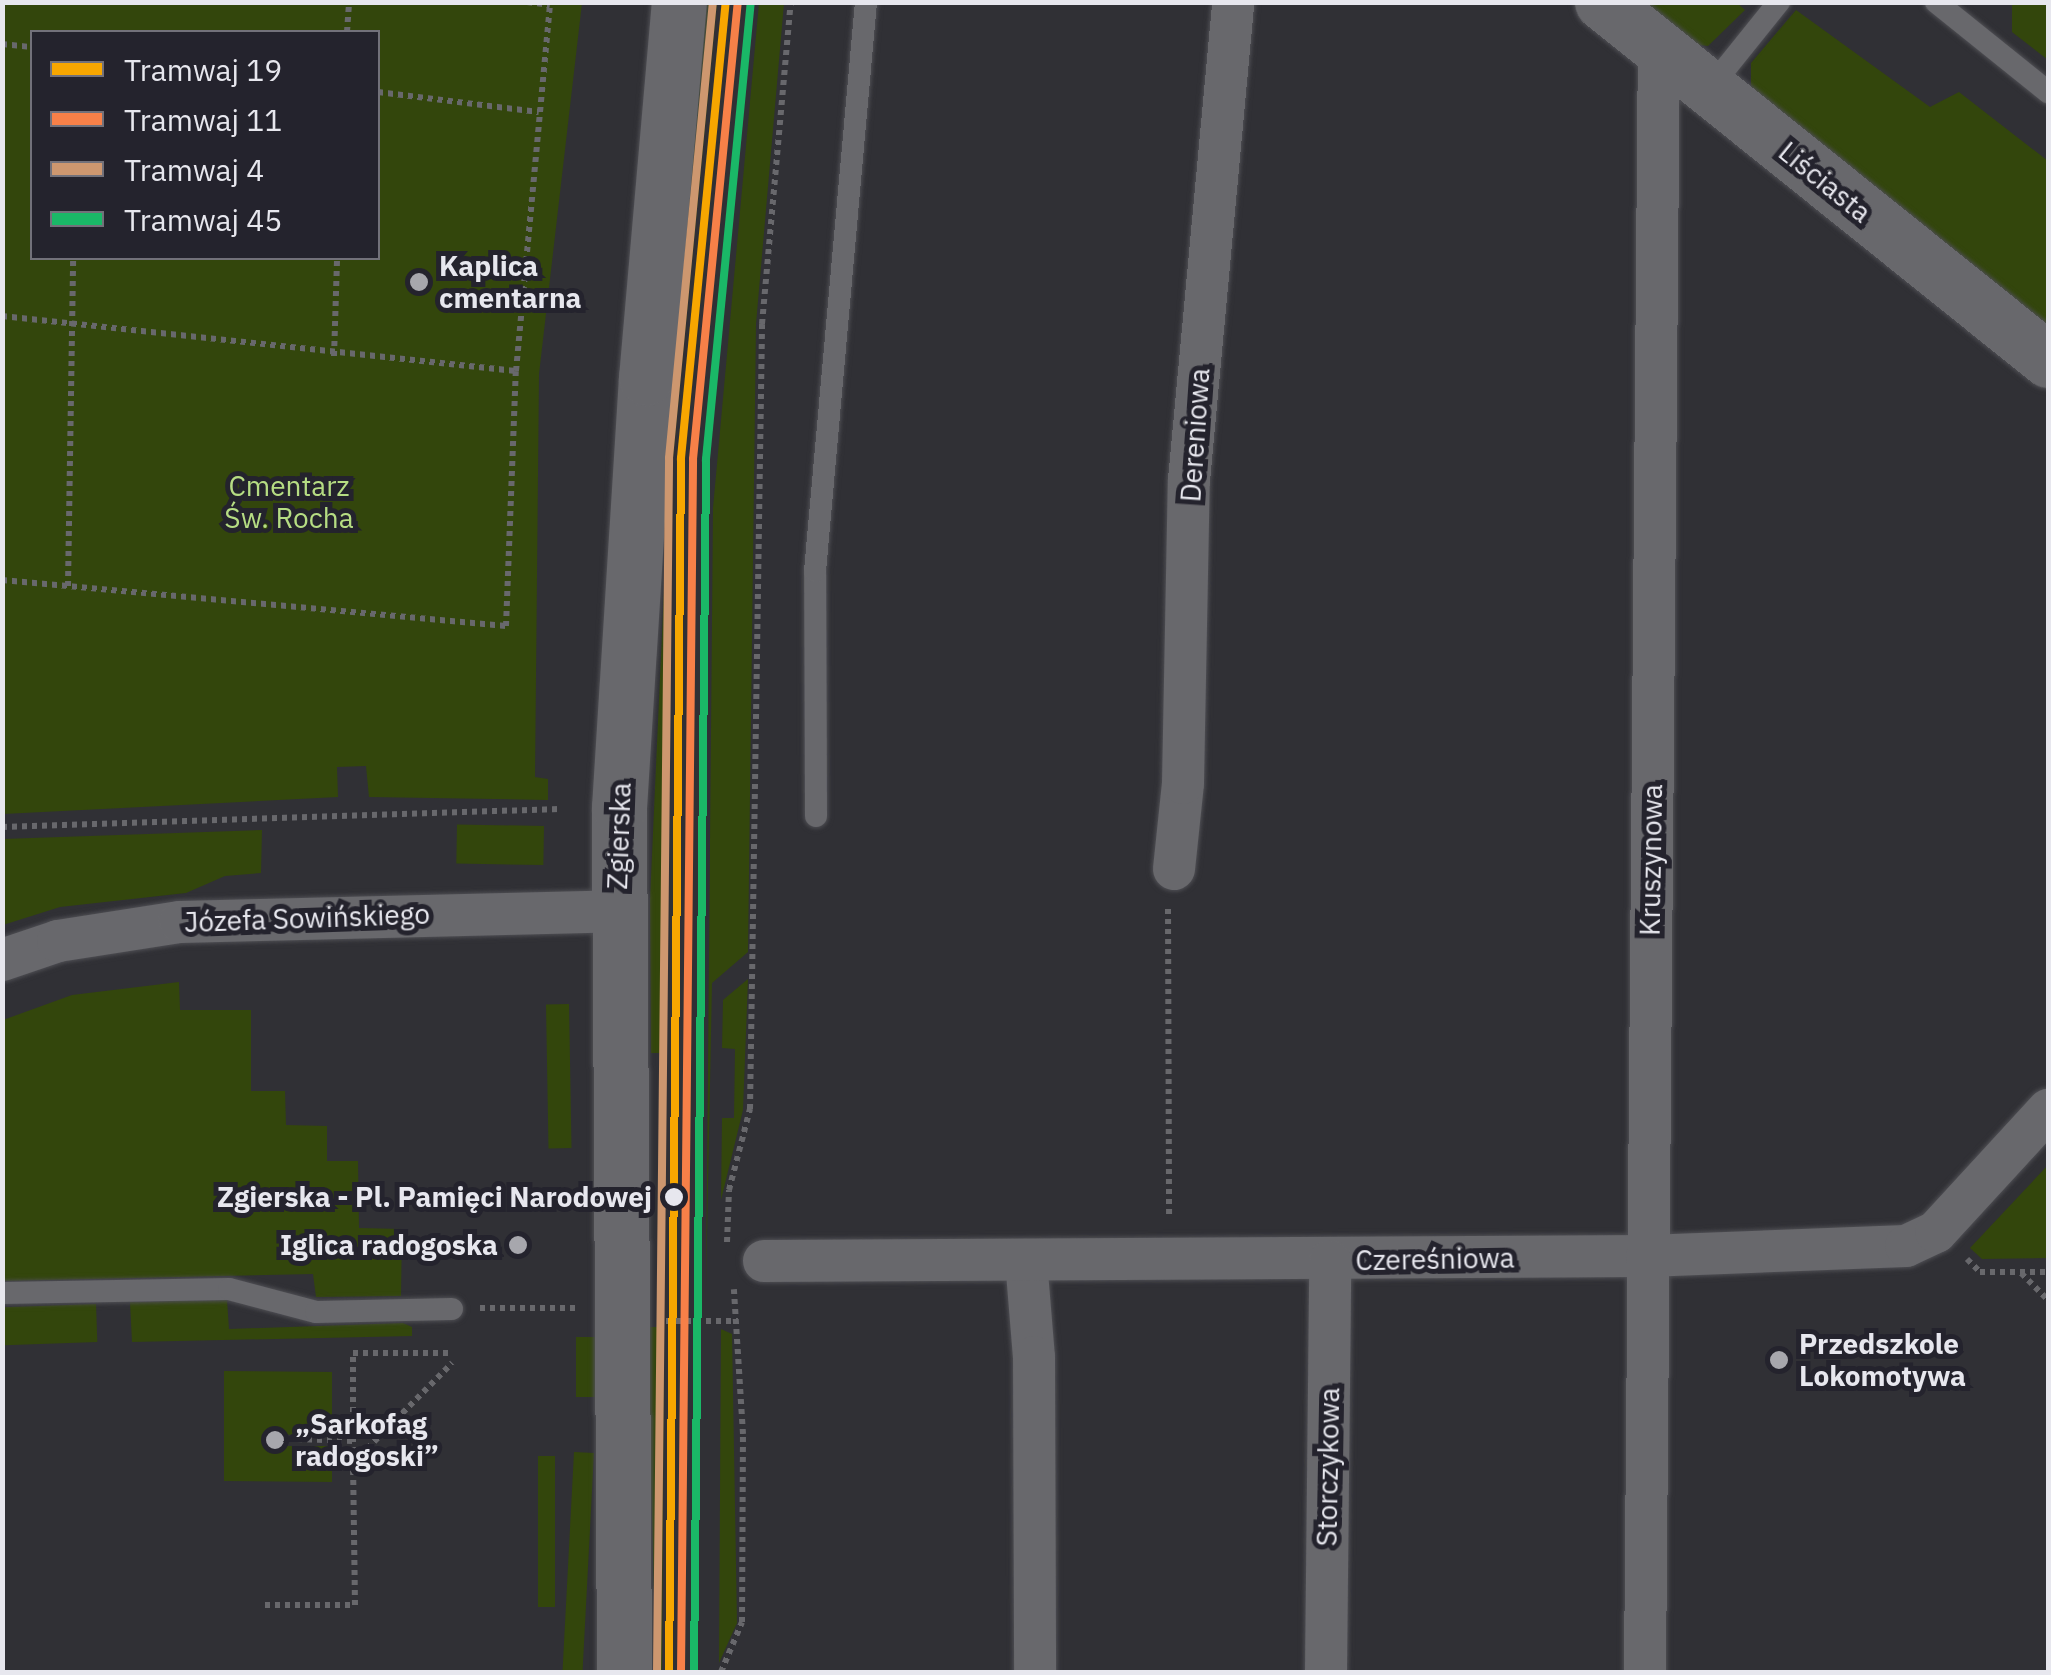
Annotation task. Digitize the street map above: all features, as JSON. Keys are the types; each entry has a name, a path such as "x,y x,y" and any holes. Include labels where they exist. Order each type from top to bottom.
{"main road":[{"name":"Zgierska","path":"624,1672 616,911 646,378 679,2"},
{"name":"Liściasta","path":"1602,2 2048,360"}],"street":[{"name":"Dereniowa","path":"1174,869 1183,782 1189,480 1232,2"},
{"name":"Kruszynowa","path":"1645,1672 1660,48"},
{"name":"Józefa Sowińskiego","path":"2,960 75,938 180,922 616,911"},
{"name":"Czereśniowa","path":"741,1264 1646,1256 1846,1252 1906,1246 1936,1232 2048,1110"},
{"path":"1026,1260 1034,1357 1034,1672"},
{"name":"Storczykowa","path":"1326,1672 1330,1260"}],"lane":[{"path":"816,816 815,571 866,2"},
{"path":"1709,89 1779,2"},
{"path":"1936,2 2048,92"},
{"path":"2,1293 229,1289 316,1312 452,1308"}],"path":[{"path":"347,30 350,2"},
{"path":"2,580 506,626 516,371 550,4 527,2"},
{"path":"720,1672 742,1622 738,1321 741,1264 729,1190 750,1109 762,324 791,2"},
{"path":"2,44 30,47"},
{"path":"380,92 540,112"},
{"path":"68,586 73,260"},
{"path":"334,356 337,260"},
{"path":"2,316 334,356 516,371"},
{"path":"2,827 560,808"},
{"path":"1169,1259 1167,915 1174,869"},
{"path":"1936,1232 1980,1272 2048,1272"},
{"path":"2020,1272 2048,1300"},
{"path":"452,1308 565,1308"},
{"path":"664,1321 738,1321"},
{"path":"264,1605 355,1604 353,1354 452,1353"},
{"path":"353,1463 452,1363"},
{"path":"296,1440 353,1441"}],"green space":[{"name":"Cmentarz Św. Rocha","path":"2,3 582,3 539,374 535,777 548,779 548,800 369,797 366,766 337,767 338,797 3,814"},
{"path":"704,3 717,3 672,468 666,1053 651,1053 650,899 673,390"},
{"path":"759,3 784,3 756,324 748,952 712,983 706,1289 713,508"},
{"path":"1639,3 1737,3 1745,10 1708,46 1690,44"},
{"path":"2012,3 2048,3 2048,60 2012,32"},
{"path":"1796,10 1930,107 1959,92 2048,161 2048,330 1751,90 1751,63"},
{"path":"457,824 544,826 543,865 456,863"},
{"path":"262,830 261,873 225,876 186,893 60,907 3,925 3,839"},
{"path":"748,979 743,1110 721,1200 722,1118 734,1118 735,1049 722,1048 723,1000"},
{"path":"179,982 180,1010 251,1010 251,1091 285,1091 286,1125 327,1126 327,1161 358,1161 359,1228 402,1229 401,1296 316,1297 313,1274 3,1281 3,1020 72,995"},
{"path":"546,1004 569,1004 572,1148 549,1148"},
{"path":"2048,1165 2048,1258 1982,1259 1970,1248"},
{"path":"227,1300 229,1329 403,1323 412,1327 412,1336 132,1342 130,1302"},
{"path":"96,1304 97,1342 4,1345 3,1307"},
{"path":"647,1327 664,1327 662,1672 656,1672"},
{"path":"721,1329 732,1334 737,1623 719,1663"},
{"path":"576,1337 595,1337 595,1397 576,1397"},
{"path":"224,1371 332,1372 332,1434 269,1435 270,1446 332,1446 332,1482 224,1481"},
{"path":"574,1452 594,1453 582,1672 562,1672"},
{"path":"538,1456 555,1456 555,1607 538,1607"}],"tram line":[{"name":"4","path":"657,1672 669,458 713,2"},
{"name":"19","path":"669,1672 681,458 726,2"},
{"name":"11","path":"681,1672 693,459 738,3"},
{"name":"45","path":"694,1672 706,459 751,4"}],"place":[{"name":"Kaplica cmentarna","path":"419,282"},
{"name":"Zgierska - Pl. Pamięci Narodowej","path":"674,1197"},
{"name":"Iglica radogoska","path":"518,1245"},
{"name":"Przedszkole Lokomotywa","path":"1779,1360"},
{"name":"„Sarkofag radogoski”","path":"275,1440"}]}
